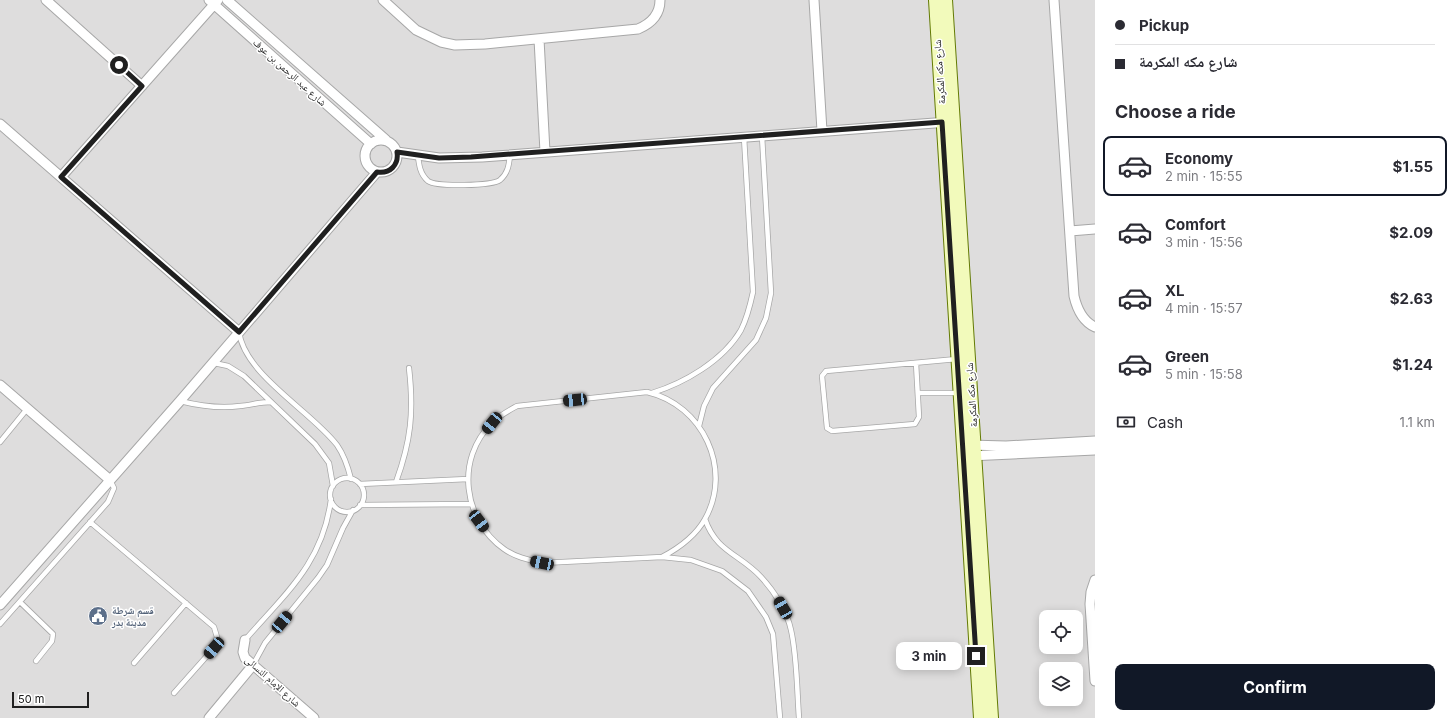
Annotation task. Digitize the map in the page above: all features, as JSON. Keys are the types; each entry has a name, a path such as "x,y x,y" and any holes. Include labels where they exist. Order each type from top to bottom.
{"street":[{"path":"46,0 142,86"},
{"name":"شارع عبد الرحمن بن عوف","path":"227,0 386,140"},
{"path":"382,0 416,30 441,42 469,45 638,29 653,20 658,12 660,0"},
{"path":"814,0 822,131"},
{"name":"شارع مكه المكرمة","path":"935,0 948,122 969,451 992,718"},
{"name":"شارع مكه المكرمة","path":"946,0 948,122 958,359 960,393 969,451 980,718"},
{"path":"1054,0 1074,296 1077,308 1083,318 1095,327"},
{"path":"61,177 214,2"},
{"name":"شارع عبد الرحمن بن عوف","path":"214,2 371,144"},
{"path":"539,39 545,152"},
{"path":"397,152 418,156 461,158 948,122"},
{"path":"0,124 239,332"},
{"path":"378,140 386,140 393,145 397,152 397,160 392,169 385,172 377,172 370,168 365,158 366,150 371,144 378,140"},
{"path":"0,605 180,401 377,172"},
{"path":"1070,231 1095,229"},
{"path":"0,386 110,480"},
{"path":"969,451 1006,446 1095,441"},
{"path":"969,451 1095,450"},
{"path":"1095,580 1091,592 1090,604 1095,681"},
{"name":"شارع الإمام النسائى","path":"245,640 243,652 245,658 314,718"},
{"path":"209,718 253,665"}],"lane":[{"path":"700,426 704,406 713,388 756,340 766,318 771,294 762,136"},
{"path":"744,137 753,292 749,312 740,331 728,347 691,376 666,389 651,393 518,406 504,413 492,423 482,435 472,456 468,479 471,504 479,521 490,537 505,550 523,558 542,563 662,557 692,560 722,571 748,591 758,603 772,634 780,718"},
{"path":"418,156 419,168 423,175 435,185 493,184 504,175 508,169 510,155"},
{"path":"239,332 244,350 256,367 338,446 348,467 351,479"},
{"path":"916,363 919,417 913,426 832,431 826,426 822,376 824,372 916,363 958,359"},
{"path":"212,362 220,363 236,371 271,402 323,453 329,463 333,486 324,535 308,567 245,640"},
{"path":"396,482 407,450 412,417 413,400 409,368"},
{"path":"651,393 678,406 700,426 711,451 716,472 714,494 705,519 686,542 662,557"},
{"path":"918,393 960,393"},
{"path":"180,401 205,407 240,406 260,402 271,402"},
{"path":"0,442 27,409"},
{"path":"333,486 339,480 351,479 360,484 468,479"},
{"path":"0,624 111,498 114,488 110,480"},
{"path":"331,500 338,509 346,512 353,510 360,505 364,495 360,484"},
{"path":"360,505 471,504"},
{"path":"253,665 265,643 327,565 343,528 353,510"},
{"path":"705,519 709,532 718,544 747,564 761,577 783,608 791,629 800,718"},
{"path":"90,522 214,627 217,637 214,648 174,693"},
{"path":"20,602 53,634 52,641 36,661"},
{"path":"134,662 186,603"}],"shaded area":[{"path":"0,0 1095,0 1095,718 0,718"}],"place":[{"name":"قسم شرطة مدينة بدر","path":"98,616"}],"route":[{"path":"119,65 142,86 61,177 239,332 377,172 385,172 392,169 397,160 397,152 439,158 461,158 942,122 964,445 963,456 976,656"}]}
